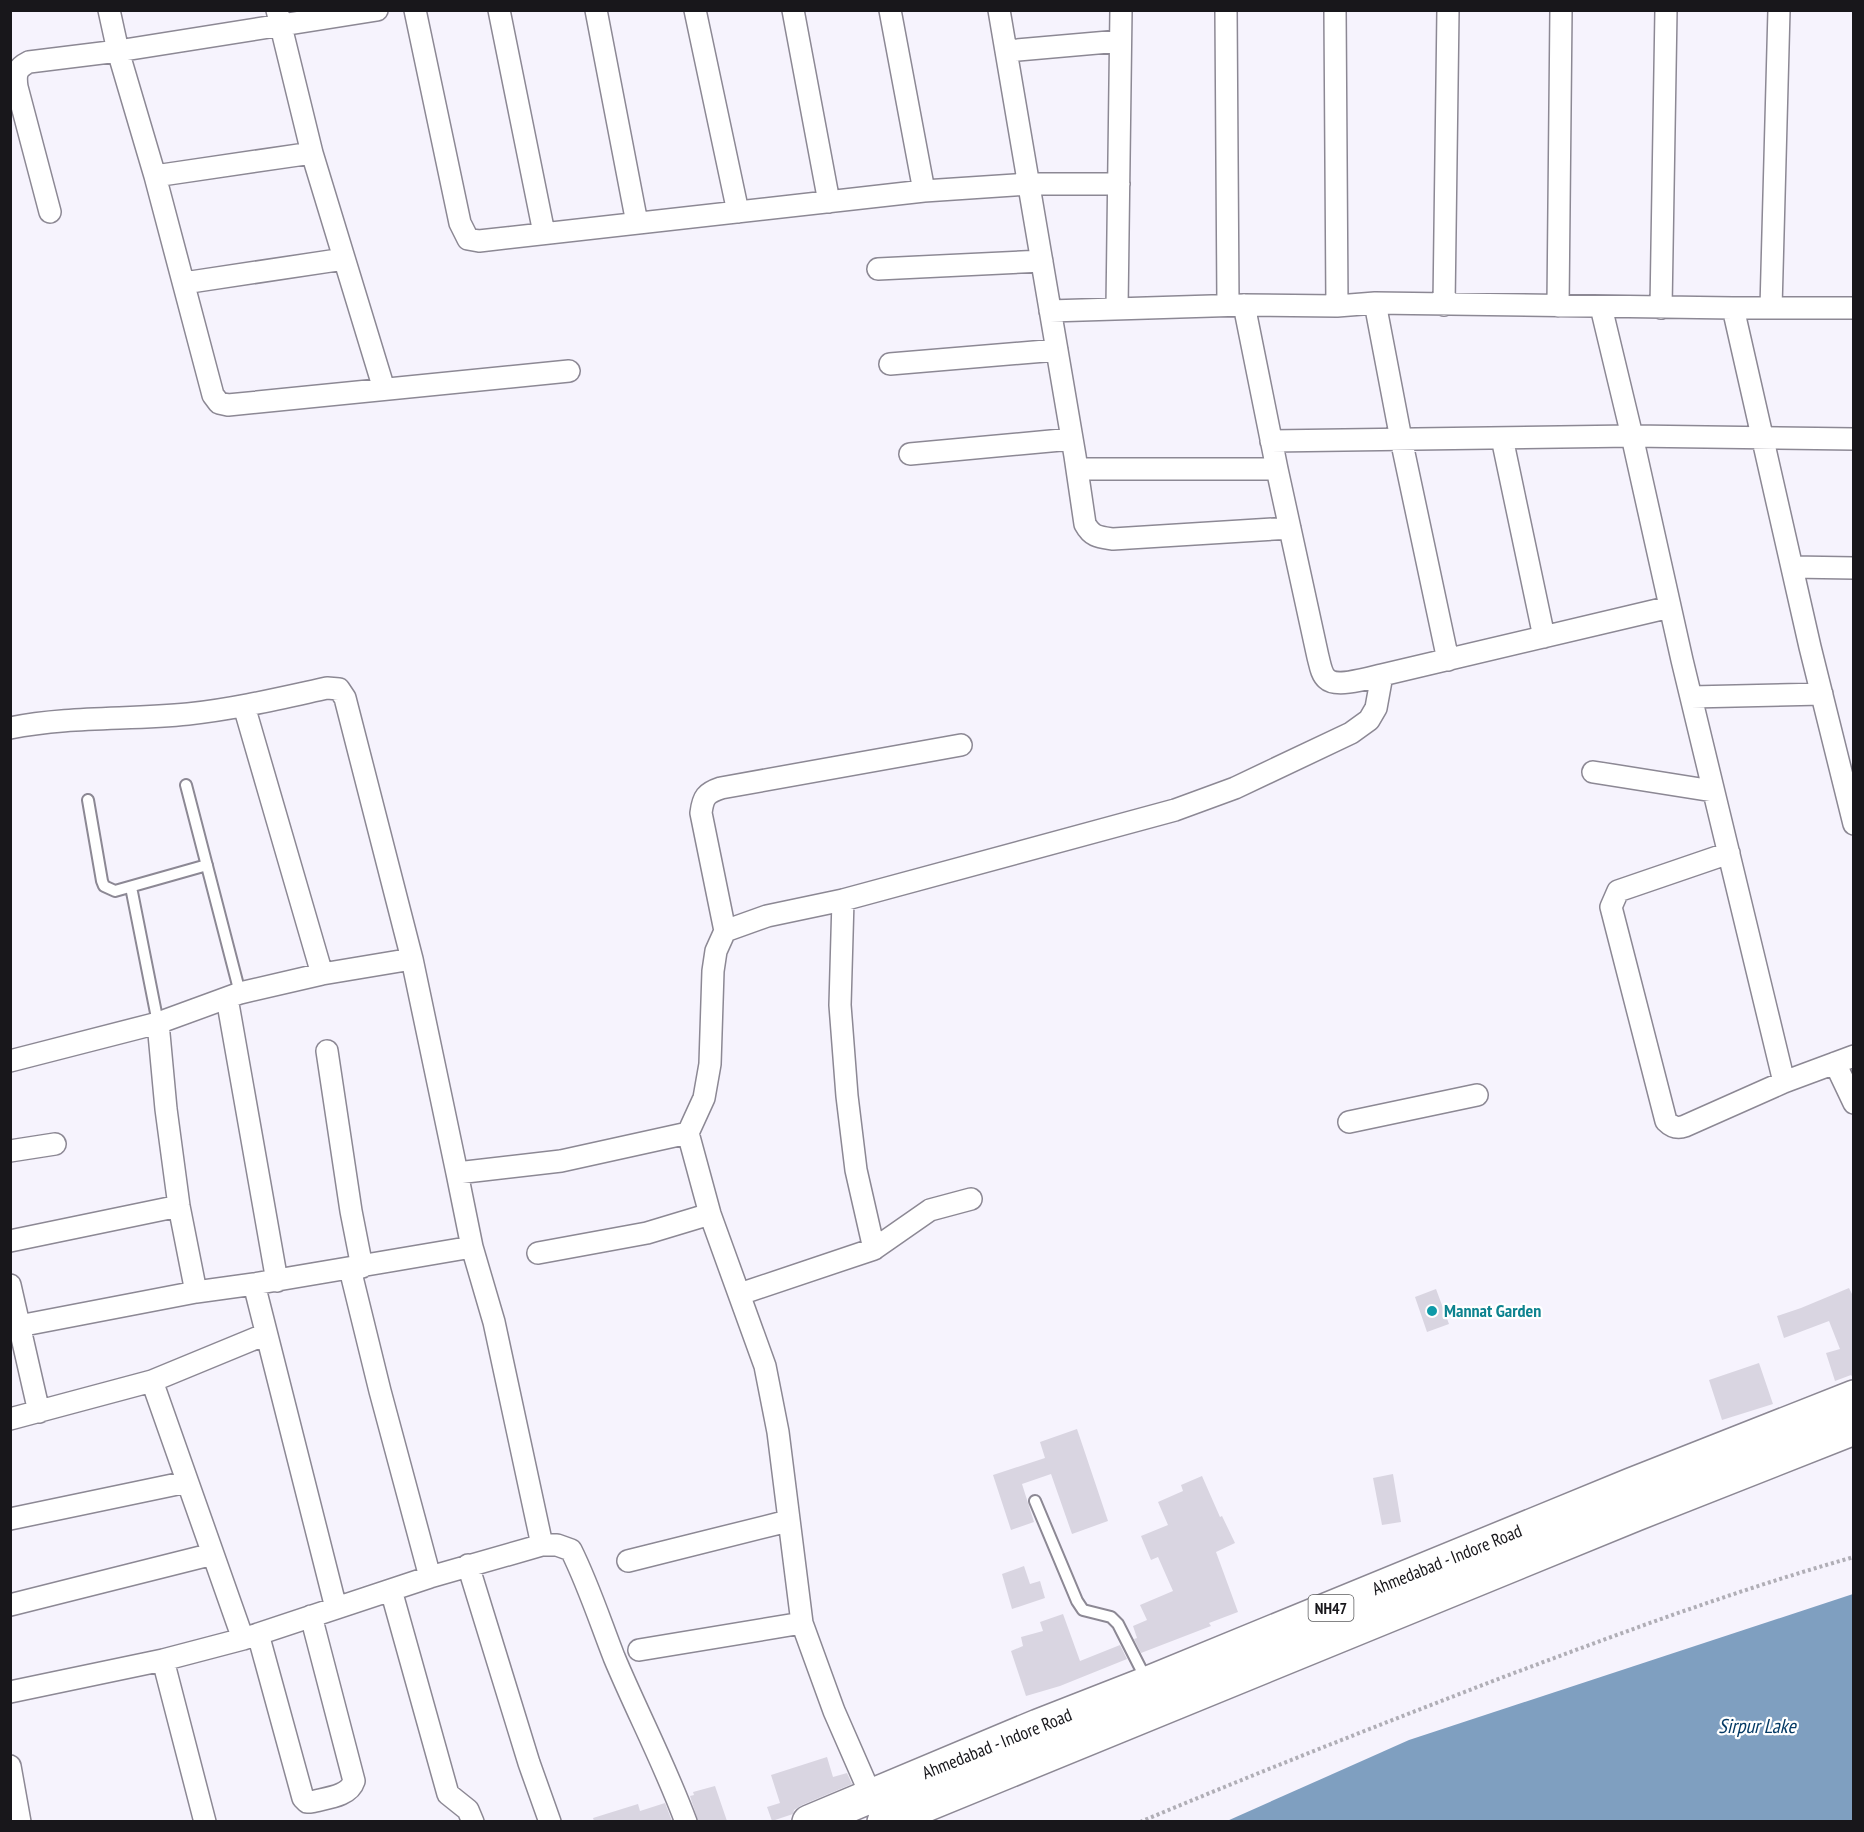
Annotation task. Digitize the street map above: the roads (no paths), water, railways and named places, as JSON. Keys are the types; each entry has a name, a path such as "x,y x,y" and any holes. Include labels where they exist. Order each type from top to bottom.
{"highway":[{"name":"Ahmedabad - Indore Road","path":"879,1813 1038,1726 1642,1481 1854,1398"},
{"name":"Ahmedabad - Indore Road","path":"809,1821 879,1813 1854,1428"}],"street":[{"path":"109,10 118,51 155,176 213,395 219,403 228,405 569,371"},
{"path":"50,212 17,87 17,72 21,66 29,62 118,51 279,18 377,10"},
{"path":"415,10 460,223 468,239 479,241 924,191 1028,184 1119,184"},
{"path":"499,10 544,234"},
{"path":"596,10 637,223"},
{"path":"695,10 738,212"},
{"path":"793,10 829,202"},
{"path":"890,10 924,191"},
{"path":"999,10 1085,524 1089,532 1099,537 1113,539 1290,528"},
{"path":"1117,308 1121,10"},
{"path":"1226,10 1236,305 1271,441 1322,673 1327,680 1336,684 1382,675 1670,607"},
{"path":"1335,10 1337,306"},
{"path":"1444,305 1448,10"},
{"path":"1558,306 1561,10"},
{"path":"1661,308 1666,10"},
{"path":"1771,308 1779,10"},
{"path":"279,18 312,153 384,389"},
{"path":"1006,51 1120,41"},
{"path":"155,176 312,153"},
{"path":"184,284 344,259"},
{"path":"878,269 1042,261"},
{"path":"1375,303 1448,660"},
{"path":"1050,311 1236,305 1337,306 1375,303 1661,308 1854,308"},
{"path":"1601,307 1691,697 1784,1082"},
{"path":"1732,308 1854,824"},
{"path":"890,364 1057,350"},
{"path":"1271,441 1632,436 1854,439"},
{"path":"1502,438 1544,637"},
{"path":"910,454 1072,439"},
{"path":"1077,469 1277,469"},
{"path":"1792,567 1854,568"},
{"path":"725,931 768,916 843,900 1175,810 1235,788 1351,733 1369,720 1376,708 1382,675"},
{"path":"10,728 67,720 187,714 244,706 327,688 339,689 345,698 412,959 472,1247 494,1322 543,1545"},
{"path":"1691,697 1822,694"},
{"path":"244,706 322,974"},
{"path":"879,1813 834,1711 802,1623 778,1432 765,1366 710,1214 688,1133 704,1098 710,1064 713,971 716,951 725,931 701,813 702,799 708,792 732,786 961,745"},
{"path":"1593,772 1713,790"},
{"path":"1729,853 1618,891 1613,900 1611,914 1666,1121 1671,1126 1679,1128 1685,1126 1784,1082 1845,1060 1854,1103"},
{"path":"843,900 840,1005 847,1096 856,1170 874,1249"},
{"path":"10,1061 158,1023 234,995 322,974 412,959"},
{"path":"234,995 277,1281"},
{"path":"158,1023 166,1109 179,1206 196,1292"},
{"path":"327,1051 351,1211 356,1268 380,1391 430,1577"},
{"path":"1349,1122 1477,1095"},
{"path":"457,1173 561,1161 688,1133"},
{"path":"10,1151 54,1144"},
{"path":"740,1294 874,1249 930,1210 971,1199"},
{"path":"10,1241 179,1206"},
{"path":"538,1253 647,1233 710,1214"},
{"path":"19,1326 196,1292 277,1281 472,1247"},
{"path":"254,1284 336,1608"},
{"path":"10,1286 39,1412"},
{"path":"10,1419 152,1381 266,1334"},
{"path":"152,1381 213,1554 250,1636 303,1798 307,1802 346,1792 353,1787 354,1781 311,1616"},
{"path":"10,1519 188,1482"},
{"path":"628,1561 788,1521"},
{"path":"10,1692 163,1660 250,1636 468,1565 543,1545 557,1545 571,1550 580,1568 615,1658 686,1821"},
{"path":"10,1605 213,1554"},
{"path":"468,1565 529,1763 550,1821"},
{"path":"391,1590 448,1794 468,1810 473,1821"},
{"path":"639,1650 802,1623"},
{"path":"163,1660 205,1821"},
{"path":"10,1766 20,1821"}],"lane":[{"path":"186,785 207,865 234,995"},
{"path":"88,800 104,886 115,891 207,865"},
{"path":"131,887 158,1023"},
{"path":"1035,1501 1077,1601 1083,1610 1111,1617 1118,1624 1148,1683"}],"water":[{"name":"Sirpur Lake","path":"1853,1594 1853,1821 1227,1821 1409,1740"}],"place":[{"name":"Mannat Garden","path":"1432,1311"}]}
